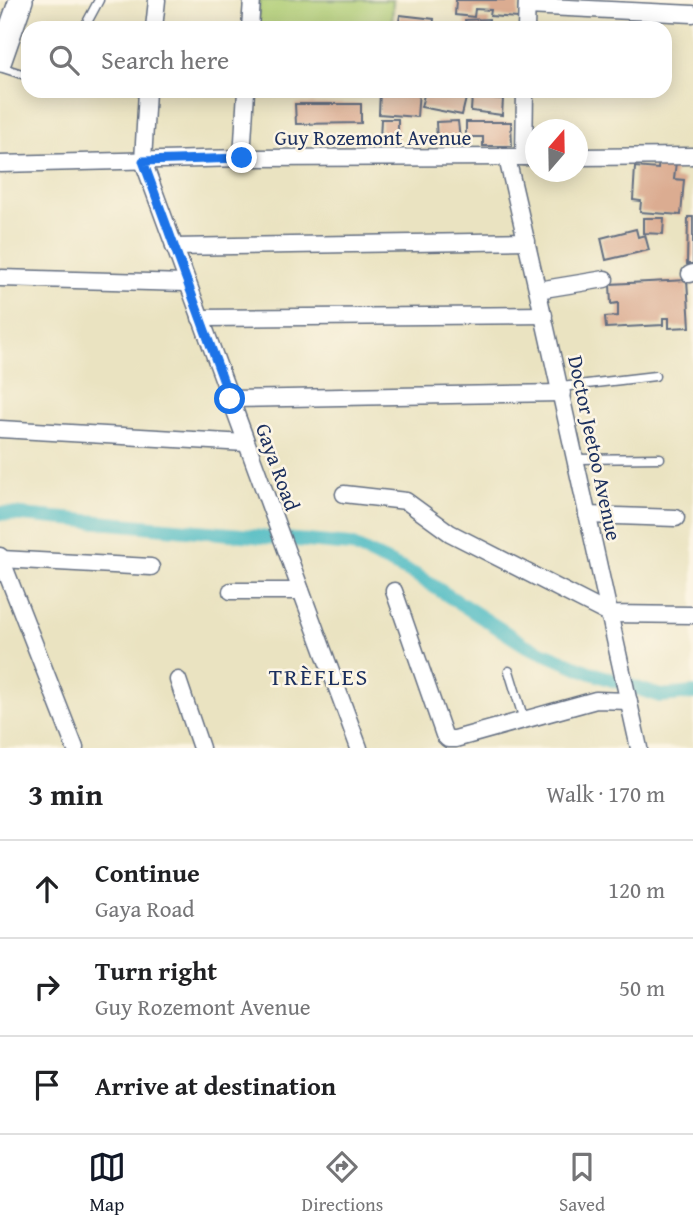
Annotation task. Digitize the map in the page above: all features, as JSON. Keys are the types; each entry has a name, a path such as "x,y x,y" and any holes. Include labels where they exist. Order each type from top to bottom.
{"street":[{"path":"1,55 21,0"},
{"path":"155,21 157,0"},
{"path":"250,21 252,0"},
{"path":"526,21 527,3 693,14"},
{"path":"143,161 147,98"},
{"path":"242,158 246,98"},
{"name":"Doctor Jeetoo Avenue","path":"525,98 522,157 527,241 639,748"},
{"path":"588,156 692,156"},
{"name":"Guy Rozemont Avenue","path":"0,164 242,158 522,157"},
{"name":"Gaya Road","path":"143,161 359,748"},
{"path":"174,247 527,241"},
{"path":"0,278 187,283"},
{"path":"538,290 605,279"},
{"path":"200,318 544,316"},
{"path":"230,399 561,390"},
{"path":"0,429 246,443"},
{"path":"344,494 406,501 450,533 609,614 693,615"},
{"path":"587,515 676,518"},
{"path":"75,748 1,558 151,567"},
{"path":"231,591 301,591"},
{"path":"394,591 444,735 448,739 596,700 629,700"},
{"path":"178,680 201,748"}],"lane":[{"path":"88,21 99,0"},
{"path":"1,55 21,71"},
{"path":"561,390 655,376"},
{"path":"576,459 660,458"},
{"path":"509,671 524,720"}],"green space":[{"path":"259,0 393,0 392,21 258,21"}],"building":[{"path":"456,0 519,0 518,18 490,16 491,10 475,9 474,17 455,15"},
{"path":"400,15 434,19 434,21 399,21"},
{"path":"489,19 489,21 465,21"},
{"path":"380,98 418,98 417,117 379,114"},
{"path":"423,98 466,98 462,115 421,107"},
{"path":"472,98 503,99 502,115 471,111"},
{"path":"295,104 361,104 361,123 296,124"},
{"path":"381,119 398,119 398,140 380,140"},
{"path":"458,121 460,140 437,141 436,122"},
{"path":"466,122 511,122 512,146 483,146 483,137 466,137"},
{"path":"659,161 676,162 674,179 684,180 681,215 640,212 641,201 633,200 635,167 658,169"},
{"path":"688,217 693,217 693,264 687,264"},
{"path":"643,218 664,218 663,234 643,233"},
{"path":"636,229 638,237 645,235 649,250 606,260 601,238"},
{"path":"687,280 690,327 669,328 669,318 663,318 663,325 606,328 605,317 618,316 618,303 611,304 610,284"}],"waterway":[{"path":"0,513 351,545 416,575 525,645 589,672 660,696 693,693"}],"district":[{"name":"TRÈFLES","path":"319,676"}],"route":[{"path":"230,399 143,161 242,158"}]}
